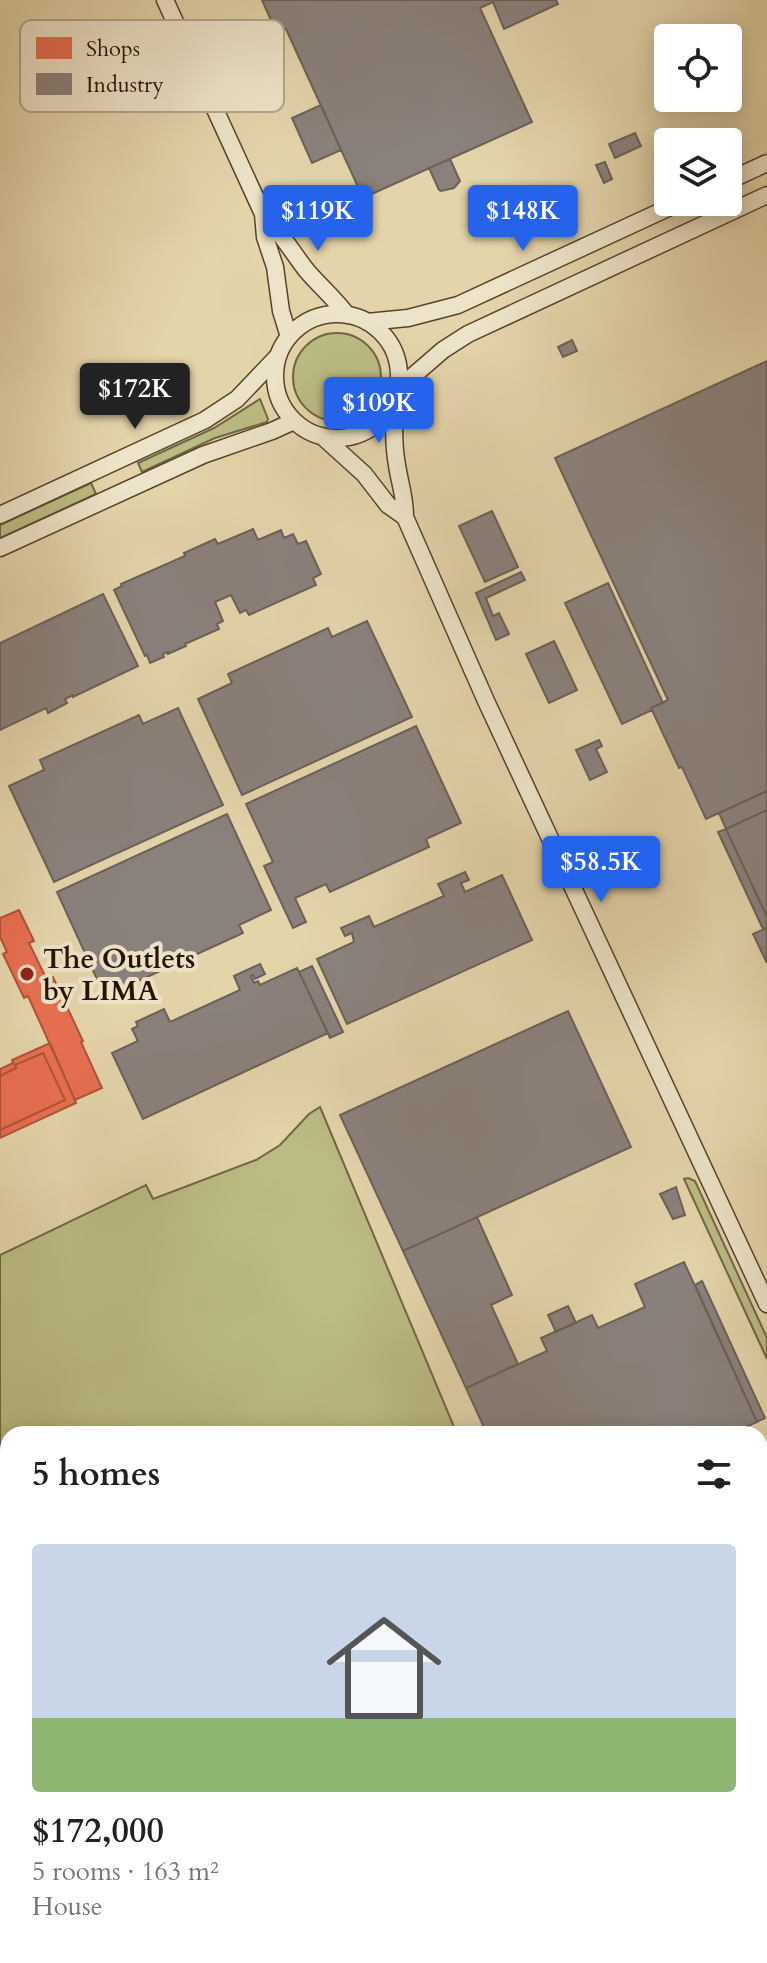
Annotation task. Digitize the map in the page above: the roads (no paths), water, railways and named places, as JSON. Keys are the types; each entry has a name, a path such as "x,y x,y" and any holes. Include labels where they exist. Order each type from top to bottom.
{"street":[{"path":"165,0 174,20"},
{"path":"216,112 263,214 265,237 275,267 281,311 289,337"},
{"path":"742,175 767,163"},
{"path":"278,356 275,377 280,401 294,421 321,435 340,438 360,434 377,424 397,394 443,350 468,334 767,195"},
{"path":"263,214 279,229 308,272 347,315"},
{"path":"367,322 408,318 458,305 654,214"},
{"path":"0,515 205,420 237,399 265,372 289,337 305,323 325,315 347,315 367,322 383,334 394,351 399,370 394,443 405,498 405,517 486,701 767,1304"},
{"path":"0,548 203,455 294,421"},
{"path":"321,435 364,474 388,505 405,517"}],"place":[{"name":"The Outlets by LIMA","path":"27,974"}]}
